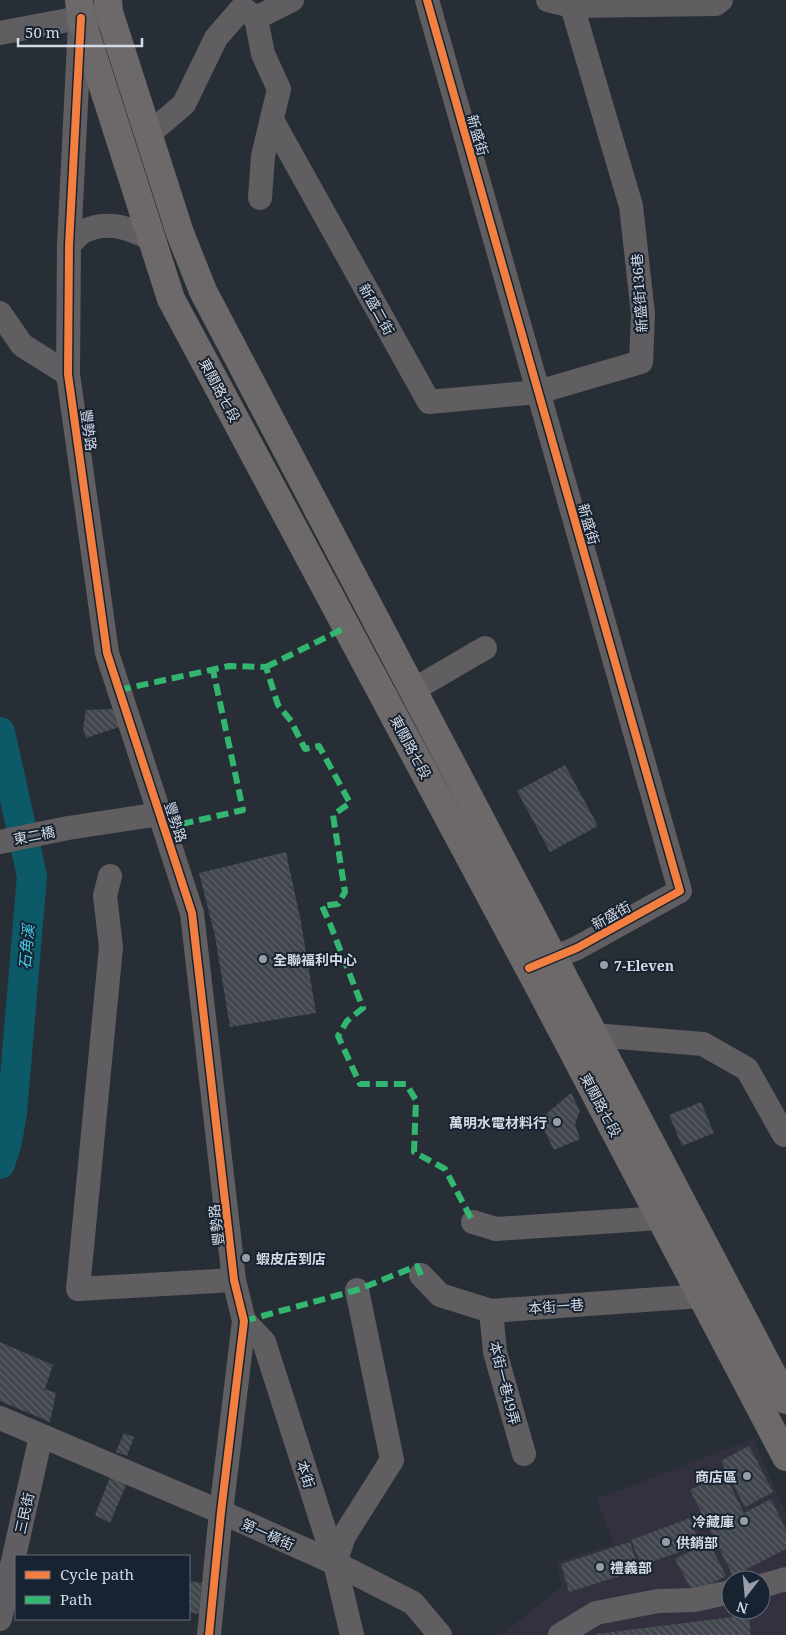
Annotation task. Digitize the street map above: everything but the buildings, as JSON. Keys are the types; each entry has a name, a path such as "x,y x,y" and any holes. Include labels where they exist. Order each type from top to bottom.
{"main road":[{"name":"東關路七段","path":"109,6 180,233 203,291 413,690 660,1218 786,1457"},
{"name":"東關路七段","path":"80,9 171,299 541,963 594,1035 786,1400"}],"street":[{"path":"256,18 292,0"},
{"name":"新盛街","path":"427,0 680,891 577,948 541,963"},
{"path":"548,0 572,6 716,4 721,0"},
{"path":"0,33 80,9 109,6"},
{"name":"新盛街136巷","path":"538,392 641,362 643,314 631,206 572,6"},
{"path":"149,134 184,104 216,38 242,8 256,18 263,54 279,89 263,156 260,198"},
{"name":"豐勢路","path":"80,9 69,245 68,374 107,653 192,913 234,1280 244,1321 221,1512 209,1635"},
{"name":"新盛二街","path":"272,120 429,402 538,392"},
{"path":"69,245 85,230 106,224 129,229 151,238"},
{"path":"4,329 22,345 68,374"},
{"path":"413,690 485,648"},
{"name":"東二橋","path":"0,842 68,828 160,814"},
{"path":"110,876 105,896 111,946 78,1289 234,1280"},
{"path":"594,1035 703,1044 747,1069 784,1135"},
{"path":"473,1222 496,1229 660,1218"},
{"name":"本街一巷","path":"421,1275 440,1295 492,1311 701,1296"},
{"path":"335,1563 344,1536 392,1460 357,1290"},
{"name":"本街一巷49弄","path":"492,1311 494,1352 524,1454"},
{"name":"本街","path":"244,1321 264,1342 335,1563 352,1635"},
{"name":"第一橫街","path":"0,1418 221,1512 335,1563 413,1603 440,1635"},
{"name":"三民街","path":"1,1607 42,1436"},
{"path":"771,1583 786,1578"},
{"path":"560,1635 596,1613 658,1601 694,1600 721,1594"}],"shaded area":[{"path":"753,1439 786,1513 786,1635 502,1635 562,1586 557,1562 613,1544 597,1499"}],"waterway":[{"name":"石角溪","path":"0,732 32,876 12,1113 7,1142 0,1164"}],"marked path":[{"path":"266,667 347,627"},
{"path":"119,690 229,666 266,667 278,705 291,721 305,749 319,746 350,803 333,815 345,892 338,904 322,906 363,1008 347,1021 338,1036 360,1084 406,1084 416,1100 414,1152 445,1169 473,1222"},
{"path":"164,828 243,810 213,670"},
{"path":"244,1321 357,1290 417,1266 421,1275"}],"cycle path":[{"path":"427,0 680,891 577,948 529,968"},
{"path":"81,18 69,245 68,374 107,653 192,913 234,1280 244,1321 221,1512 209,1635"}],"place":[{"name":"全聯福利中心","path":"263,959"},
{"name":"7-Eleven","path":"604,965"},
{"name":"萬明水電材料行","path":"557,1122"},
{"name":"蝦皮店到店","path":"246,1258"},
{"name":"商店區","path":"747,1476"},
{"name":"冷藏庫","path":"744,1521"},
{"name":"供銷部","path":"666,1542"},
{"name":"禮義部","path":"600,1567"}]}
